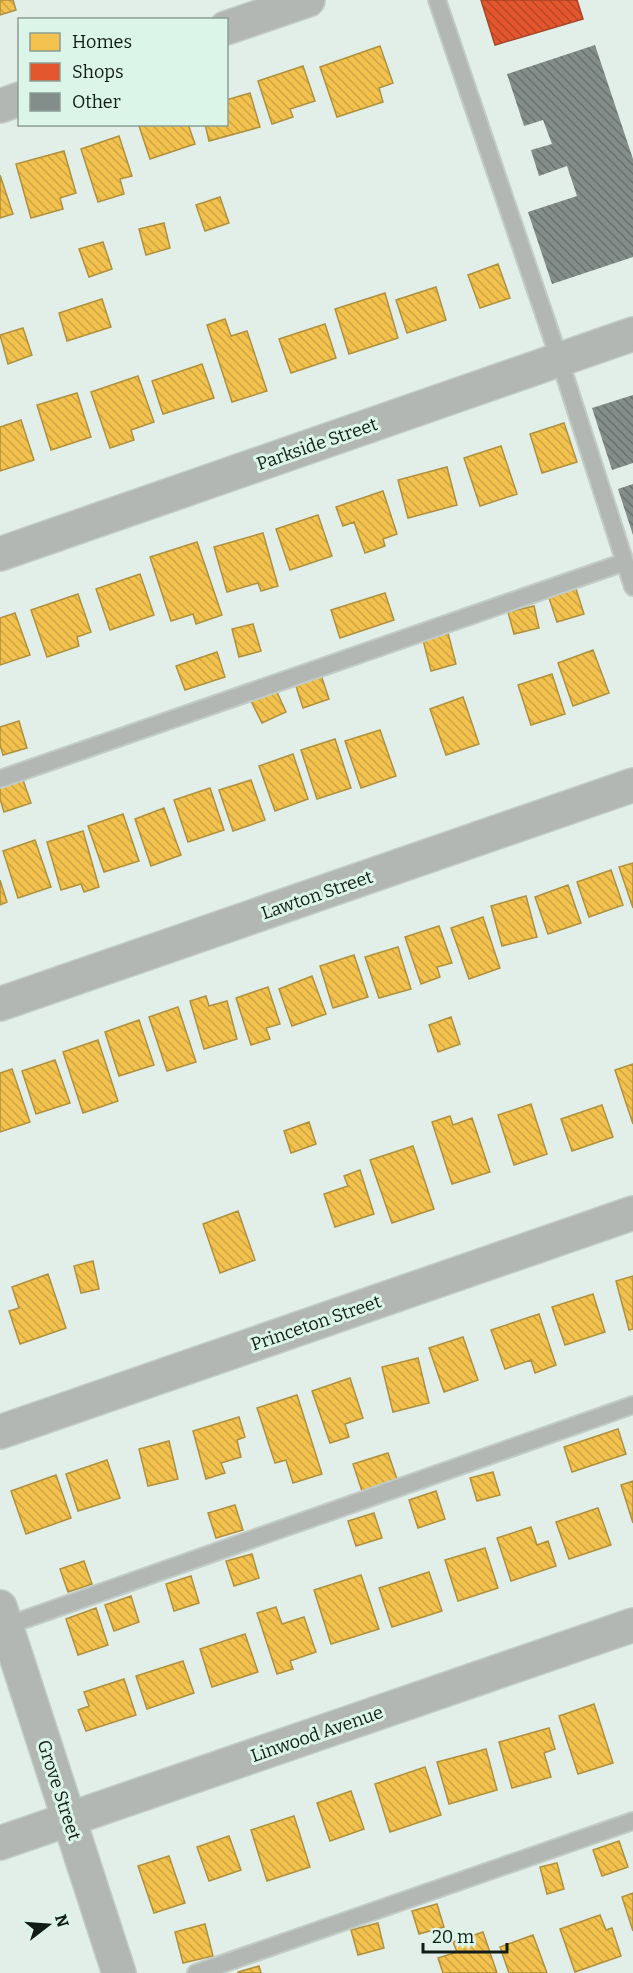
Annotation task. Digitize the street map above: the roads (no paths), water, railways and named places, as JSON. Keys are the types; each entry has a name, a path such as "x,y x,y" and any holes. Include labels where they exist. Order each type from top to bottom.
{"street":[{"path":"228,27 308,0"},
{"path":"0,106 18,100"},
{"name":"Parkside Street","path":"0,554 633,334"},
{"name":"Lawton Street","path":"0,1004 633,785"},
{"name":"Princeton Street","path":"0,1432 633,1213"},
{"name":"Grove Street","path":"2,1620 119,1973"},
{"name":"Linwood Avenue","path":"0,1843 633,1625"}],"lane":[{"path":"437,0 560,361 633,587"},
{"path":"0,779 625,562"},
{"path":"2,1620 633,1405"},
{"path":"196,1973 633,1821"}]}
